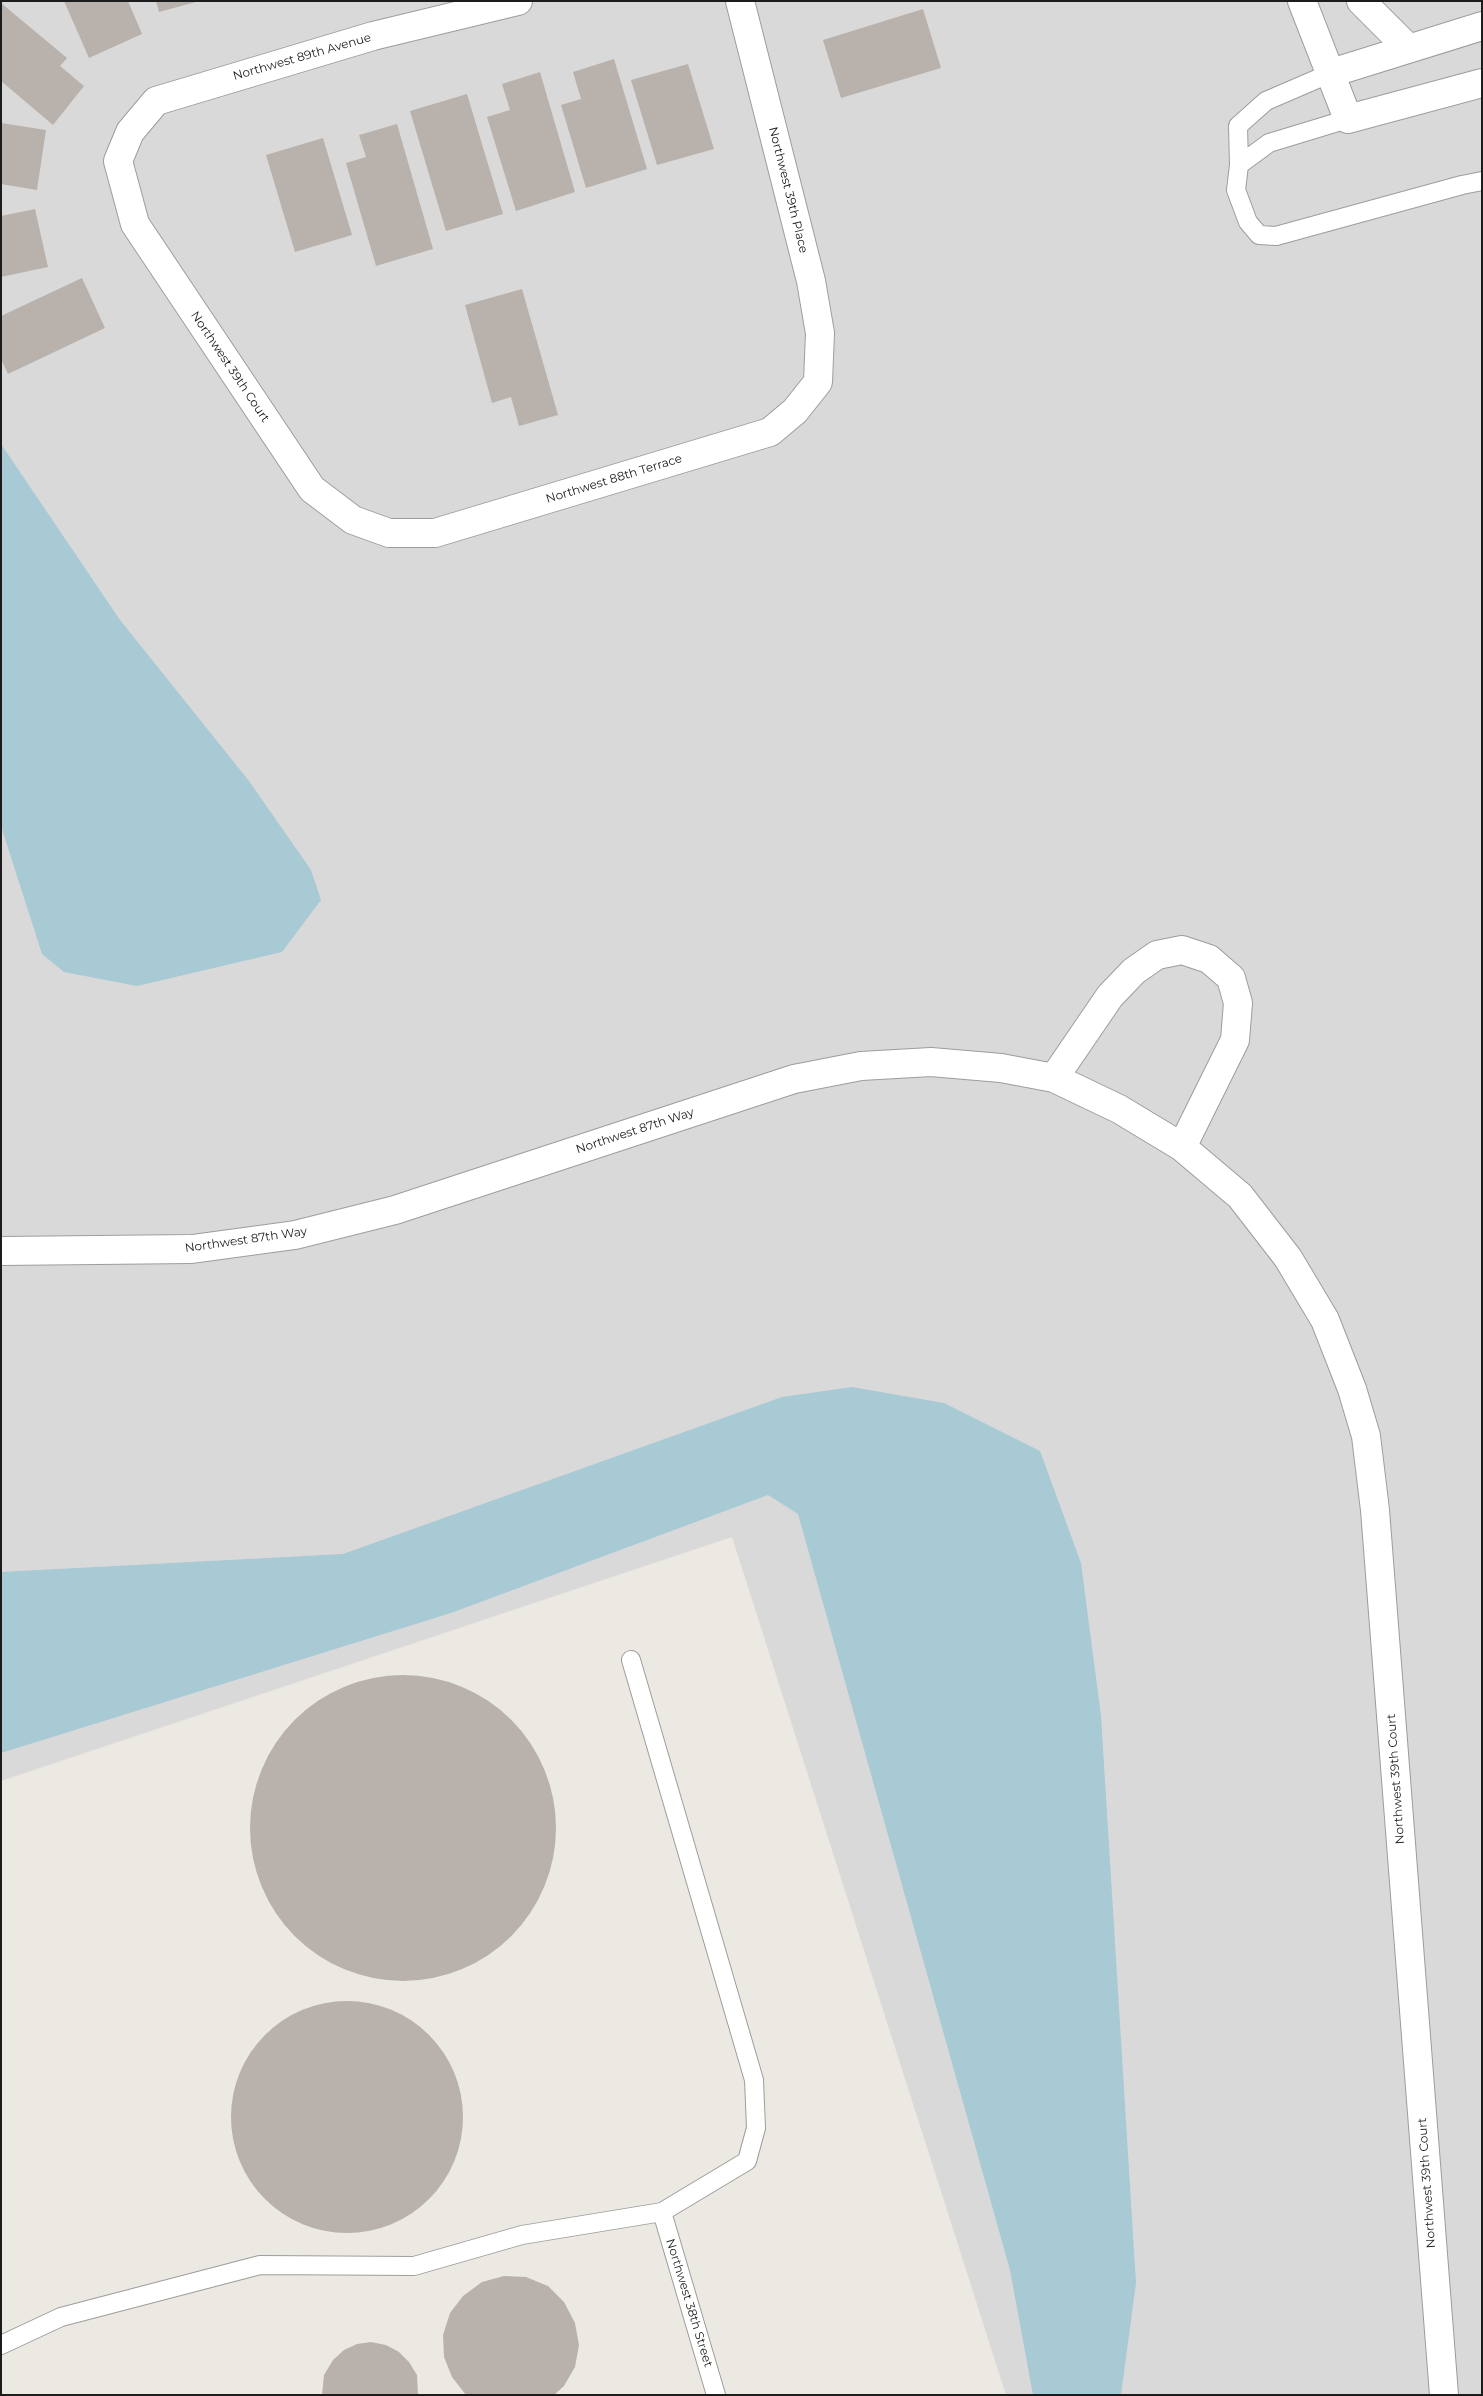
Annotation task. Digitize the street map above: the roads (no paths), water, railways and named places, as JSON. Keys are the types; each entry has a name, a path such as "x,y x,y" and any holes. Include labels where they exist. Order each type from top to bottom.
{"street":[{"name":"Northwest 89th Avenue","path":"118,161 130,132 156,101 373,36 518,1"},
{"name":"Northwest 39th Place","path":"740,1 811,281 820,333 818,382"},
{"path":"1302,1 1348,119 1482,83"},
{"path":"1361,1 1408,48"},
{"path":"1331,74 1482,26"},
{"name":"Northwest 39th Court","path":"118,161 135,224 312,489 353,520 389,533"},
{"name":"Northwest 88th Terrace","path":"389,533 435,533 770,432 795,411 818,382"},
{"path":"1054,1078 1110,996 1134,970 1157,955 1182,950 1209,958 1231,978 1238,1003 1235,1040 1182,1146"},
{"name":"Northwest 87th Way","path":"1,1251 192,1249 295,1235 395,1210 794,1078 861,1066 931,1062 1001,1068 1054,1078 1120,1109 1182,1146 1240,1196"},
{"name":"Northwest 39th Court","path":"1240,1196 1288,1258 1325,1320 1352,1389 1366,1436 1375,1510 1444,2395"}],"lane":[{"path":"1331,74 1266,102 1238,126 1239,165 1236,190 1248,222 1259,235 1276,236 1482,181"},
{"path":"1239,165 1269,144 1348,119"},
{"path":"1,2346 61,2317 260,2265 414,2266 522,2235 662,2212 747,2161 756,2128 754,2080 631,1660"},
{"name":"Northwest 38th Street","path":"662,2212 716,2395"}],"water":[{"path":"1,444 120,620 249,781 311,870 321,900 282,952 137,986 64,972 42,954 1,826"},
{"path":"852,1387 944,1403 1040,1451 1081,1563 1101,1716 1136,2283 1121,2395 1033,2395 1010,2270 798,1514 768,1495 451,1613 1,1753 1,1572 343,1554 782,1397"}]}
